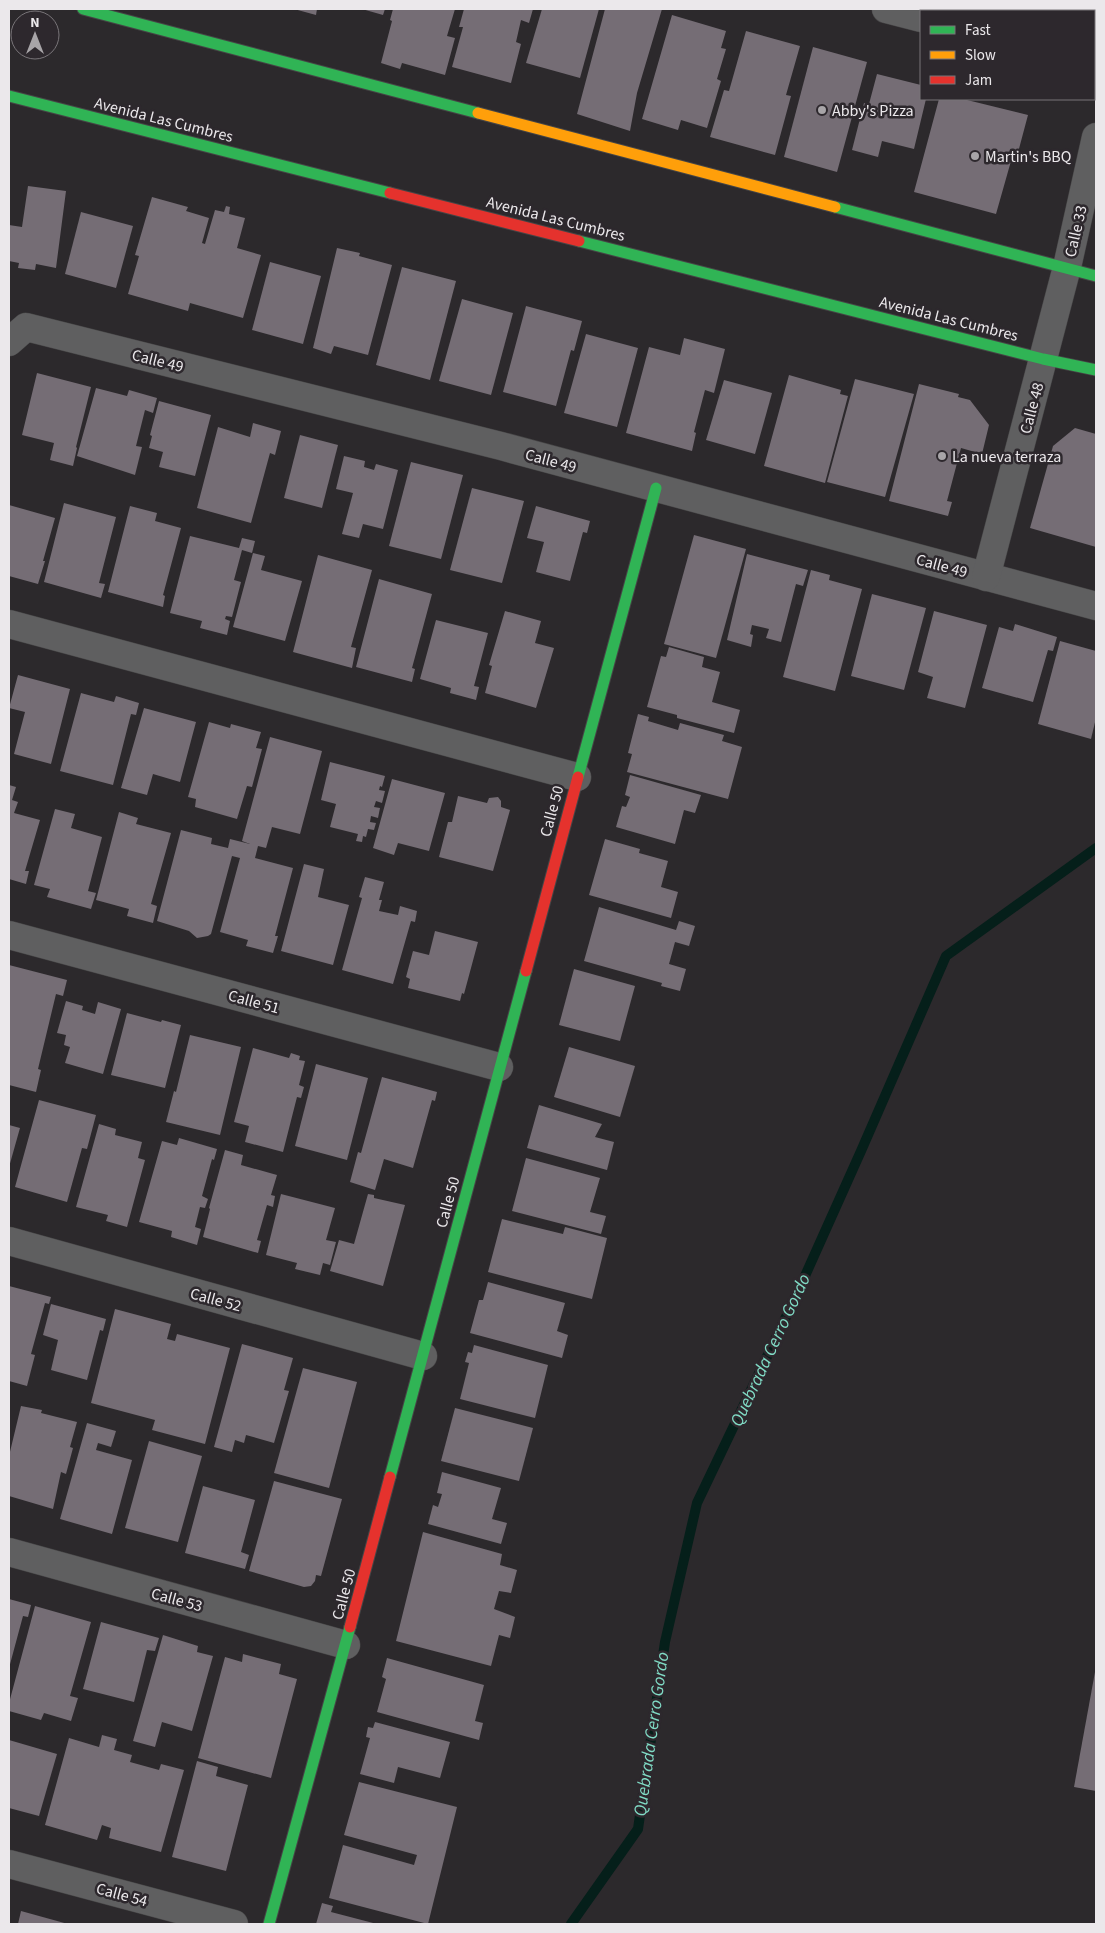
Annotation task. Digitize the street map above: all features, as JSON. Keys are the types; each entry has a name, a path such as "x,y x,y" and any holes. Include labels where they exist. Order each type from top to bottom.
{"street":[{"path":"83,9 1096,276"},
{"path":"886,9 920,18"},
{"name":"Avenida Las Cumbres","path":"9,96 1043,359 1096,370"},
{"name":"Calle 33","path":"1067,267 1096,137"},
{"name":"Calle 48","path":"986,577 1067,267"},
{"name":"Calle 49","path":"9,342 26,327 501,446 1096,606"},
{"name":"Calle 50","path":"269,1924 346,1645 499,1067 656,488"},
{"path":"9,624 577,777"},
{"name":"Calle 51","path":"9,935 499,1067"},
{"name":"Calle 52","path":"9,1242 423,1356"},
{"name":"Calle 53","path":"9,1552 346,1645"},
{"name":"Calle 54","path":"9,1864 234,1924"}],"building":[{"path":"294,9 317,9 316,15"},
{"path":"362,9 385,9 383,15"},
{"path":"393,9 455,9 447,36 455,38 445,75 402,63 400,69 381,63 392,21 390,20"},
{"path":"464,9 533,9 529,23 521,20 516,42 521,44 511,83 452,67 463,27 459,27"},
{"path":"542,9 599,9 580,78 526,63"},
{"path":"605,9 662,9 637,93 630,131 577,114"},
{"path":"999,9 1070,9 1070,10"},
{"path":"672,15 726,31 721,48 726,49 717,79 721,81 707,128 681,120 678,130 642,119"},
{"path":"746,31 800,46 786,95 791,96 775,155 710,137 724,90 729,91"},
{"path":"813,47 867,62 837,172 784,157"},
{"path":"877,74 920,85 920,100 926,100 914,149 882,141 878,157 852,150 864,103 869,104"},
{"path":"939,100 967,100 1028,115 1016,160 1011,161 996,214 914,192"},
{"path":"28,186 66,191 56,268 36,264 35,270 18,268 19,263 9,261 9,225 22,227"},
{"path":"152,197 188,207 186,211 209,218 202,243 205,244 215,210 224,212 226,206 230,207 229,214 245,218 237,248 261,255 243,318 190,303 188,311 128,294 139,256 135,255"},
{"path":"81,212 133,226 116,288 65,274"},
{"path":"337,248 360,253 359,256 392,265 368,355 334,346 331,354 313,348"},
{"path":"270,262 321,276 303,344 252,330"},
{"path":"402,267 456,281 430,380 376,365"},
{"path":"462,299 513,313 491,395 439,381"},
{"path":"526,306 582,321 574,351 571,350 556,406 503,392"},
{"path":"586,334 638,348 617,427 564,413"},
{"path":"684,338 725,349 714,393 705,390 694,432 696,433 692,451 626,433 649,347 680,355"},
{"path":"37,373 91,387 73,466 50,460 54,443 22,435"},
{"path":"789,375 841,390 840,394 848,396 825,483 764,466"},
{"path":"855,379 914,394 885,497 827,482"},
{"path":"724,380 772,393 755,454 706,440"},
{"path":"919,384 959,394 958,397 970,400 989,425 982,454 961,448 947,501 952,502 948,516 889,501"},
{"path":"96,388 127,396 129,390 157,398 153,413 145,410 136,446 142,447 135,475 77,456"},
{"path":"159,401 211,415 195,476 159,467 163,452 149,448 152,436 150,435"},
{"path":"253,423 281,431 275,455 270,453 251,523 197,508 218,427 250,437"},
{"path":"1075,428 1096,434 1096,547 1030,528 1053,446"},
{"path":"300,435 338,445 322,508 284,498"},
{"path":"344,456 365,461 364,467 374,470 376,464 398,470 383,529 363,524 359,538 342,534 353,493 336,489"},
{"path":"411,462 463,475 441,559 389,546"},
{"path":"472,488 524,501 502,583 450,570"},
{"path":"64,503 116,517 99,583 105,584 101,598 44,582"},
{"path":"9,505 55,518 38,584 9,576"},
{"path":"130,506 157,513 155,521 181,528 163,595 165,596 163,607 108,592"},
{"path":"536,506 590,521 587,533 583,532 570,581 536,572 544,542 527,538"},
{"path":"694,535 746,549 716,658 664,644"},
{"path":"190,536 239,548 242,538 255,541 252,553 242,550 234,580 241,582 232,617 226,616 225,619 230,621 227,635 200,628 202,621 170,613"},
{"path":"253,553 265,556 261,570 302,581 285,641 233,627"},
{"path":"747,554 808,570 803,586 796,584 781,642 766,638 769,629 752,625 750,634 753,635 751,647 727,640"},
{"path":"318,555 372,570 351,647 356,648 352,668 293,652"},
{"path":"811,570 830,575 829,580 862,589 835,691 783,677"},
{"path":"379,579 432,594 412,668 415,669 412,682 356,667"},
{"path":"872,594 926,608 904,690 851,676"},
{"path":"505,611 541,621 535,643 554,648 536,708 485,693 492,666 489,665"},
{"path":"934,611 987,625 965,708 927,698 933,677 918,672"},
{"path":"436,620 488,633 474,686 479,687 476,700 450,693 451,688 420,679"},
{"path":"1015,624 1057,637 1053,651 1048,650 1033,702 982,688 999,627 1013,631"},
{"path":"1060,641 1096,651 1096,718 1091,739 1038,724"},
{"path":"669,647 704,657 702,667 720,672 712,702 740,710 734,733 677,718 677,715 647,707 661,656 666,657"},
{"path":"18,675 70,689 51,764 14,754 25,712 9,708"},
{"path":"81,693 114,702 116,696 139,703 136,715 131,714 113,785 60,771"},
{"path":"144,708 196,722 180,782 153,774 147,795 121,788"},
{"path":"638,714 649,717 648,721 678,730 680,723 724,735 722,741 742,747 728,799 627,772 632,754 628,753"},
{"path":"209,722 230,728 231,724 261,732 256,748 262,749 252,787 247,786 237,819 195,807 196,799 188,797"},
{"path":"270,737 322,751 300,834 272,827 266,848 258,846 255,858 293,868 275,936 278,936 273,953 246,946 248,940 220,932 240,858 232,856 211,934 197,938 189,931 157,921 181,830 212,838 211,844 228,848 230,839 250,844 242,841"},
{"path":"330,762 385,776 382,787 380,786 379,790 385,791 382,803 376,801 374,807 380,808 378,818 371,816 370,822 376,823 374,830 368,829 366,837 363,836 362,842 356,841 358,834 330,827 336,804 321,800"},
{"path":"630,775 701,795 695,813 684,810 675,844 616,827 622,806 626,807 630,797 625,795"},
{"path":"392,779 445,793 429,851 398,843 394,855 373,848"},
{"path":"9,785 16,787 12,800 18,802 14,813 40,820 25,871 29,871 26,884 9,879"},
{"path":"458,796 487,803 489,798 498,797 501,801 501,807 510,810 493,871 439,857 448,822 452,822"},
{"path":"55,809 75,814 71,828 102,837 88,891 96,893 91,909 47,897 50,889 34,885"},
{"path":"119,812 138,818 136,824 171,833 151,904 157,906 153,923 127,916 129,909 96,900"},
{"path":"605,839 640,849 639,853 668,861 661,887 678,892 671,918 589,895"},
{"path":"304,864 324,869 318,897 349,905 333,965 281,951"},
{"path":"365,877 384,882 379,900 382,900 379,911 398,915 400,906 417,911 415,922 411,921 393,984 342,970 362,898 359,897"},
{"path":"599,907 676,930 679,921 695,926 689,946 675,942 669,964 686,969 680,991 661,986 662,983 584,961"},
{"path":"435,931 478,942 464,994 462,993 460,1001 408,988 410,979 406,977 413,951 429,955"},
{"path":"9,965 67,980 63,996 56,994 38,1069 41,1070 36,1092 9,1085"},
{"path":"574,969 635,986 620,1041 559,1025"},
{"path":"66,1001 83,1006 82,1010 95,1014 98,1002 121,1009 103,1074 65,1063 70,1047 64,1045 66,1035 57,1033"},
{"path":"127,1013 181,1025 165,1088 111,1075"},
{"path":"190,1035 241,1047 220,1135 166,1122 174,1091 176,1092"},
{"path":"569,1047 635,1066 620,1117 554,1097"},
{"path":"253,1048 289,1058 291,1053 300,1056 299,1060 305,1061 299,1085 304,1087 301,1098 297,1097 283,1152 245,1142 249,1126 234,1122"},
{"path":"316,1064 368,1078 347,1160 295,1146"},
{"path":"382,1077 437,1092 435,1101 432,1100 413,1168 384,1159 375,1190 350,1182 358,1152 361,1153"},
{"path":"39,1100 96,1115 87,1149 82,1148 67,1202 15,1187"},
{"path":"539,1105 602,1124 595,1137 614,1142 607,1170 527,1148"},
{"path":"99,1124 116,1129 115,1135 142,1142 138,1158 145,1160 127,1227 106,1221 108,1215 76,1207"},
{"path":"9,1125 20,1128 9,1167"},
{"path":"179,1138 217,1149 214,1160 212,1159 202,1196 208,1199 205,1208 200,1207 195,1227 201,1229 197,1245 171,1237 172,1231 139,1222 162,1141 177,1145"},
{"path":"225,1150 243,1155 241,1165 277,1175 271,1195 275,1196 273,1207 267,1205 257,1240 261,1241 258,1253 203,1237"},
{"path":"526,1158 600,1178 590,1212 606,1216 601,1234 512,1211"},
{"path":"281,1194 335,1208 326,1240 336,1242 330,1265 323,1263 320,1275 295,1269 297,1263 266,1255"},
{"path":"368,1194 374,1195 374,1198 405,1205 383,1286 330,1271 339,1240 354,1244"},
{"path":"502,1219 563,1234 565,1227 607,1238 592,1299 488,1272"},
{"path":"488,1282 565,1303 557,1331 568,1335 562,1358 470,1333 479,1300 483,1300"},
{"path":"9,1286 51,1297 49,1304 45,1303 31,1354 35,1355 27,1386 9,1381"},
{"path":"51,1304 106,1319 103,1331 100,1330 87,1380 51,1370 58,1340 43,1335"},
{"path":"115,1309 171,1324 167,1339 175,1341 177,1334 230,1348 205,1444 152,1430 155,1420 91,1403"},
{"path":"242,1344 293,1358 284,1390 289,1391 274,1443 246,1435 244,1443 235,1440 232,1452 214,1447"},
{"path":"474,1345 548,1365 535,1418 460,1399 469,1363 465,1362 468,1352 472,1353"},
{"path":"303,1368 357,1382 329,1488 274,1473"},
{"path":"21,1406 42,1410 41,1413 77,1422 70,1447 73,1448 66,1474 61,1472 53,1509 9,1496 9,1456"},
{"path":"455,1408 533,1428 519,1481 441,1461"},
{"path":"87,1423 116,1431 111,1447 98,1443 96,1450 132,1460 112,1534 60,1519"},
{"path":"149,1441 202,1456 178,1542 125,1528"},
{"path":"442,1472 501,1488 492,1519 507,1523 501,1544 428,1524 433,1505 438,1507 442,1494 437,1493"},
{"path":"274,1481 342,1499 321,1576 316,1575 315,1581 311,1586 304,1587 249,1571"},
{"path":"203,1486 255,1500 241,1552 249,1555 245,1569 185,1553"},
{"path":"423,1532 502,1554 500,1565 517,1570 511,1593 499,1591 494,1609 515,1617 510,1638 499,1635 491,1666 396,1641"},
{"path":"9,1599 31,1605 28,1617 23,1616 9,1668"},
{"path":"35,1606 91,1622 70,1696 78,1698 71,1721 44,1713 41,1720 9,1711 9,1703"},
{"path":"101,1622 159,1638 155,1651 147,1650 134,1702 83,1689"},
{"path":"163,1635 198,1646 197,1652 213,1656 192,1731 162,1722 155,1747 133,1741"},
{"path":"243,1654 281,1664 279,1674 297,1679 271,1778 198,1758 225,1657 242,1662"},
{"path":"387,1658 484,1685 475,1721 483,1723 479,1740 377,1712 386,1679 382,1677"},
{"path":"1096,1672 1096,1791 1074,1787"},
{"path":"375,1722 450,1742 440,1778 398,1767 394,1783 360,1774 370,1738 366,1737 368,1727 373,1728"},
{"path":"102,1735 117,1739 114,1750 132,1755 130,1762 159,1770 161,1764 184,1770 161,1852 109,1838 111,1828 102,1825 97,1840 45,1825 69,1738 99,1747"},
{"path":"9,1740 57,1754 39,1816 9,1808"},
{"path":"197,1761 218,1767 216,1776 248,1785 226,1871 172,1857"},
{"path":"359,1782 457,1807 428,1924 329,1898 343,1845 414,1865 417,1855 344,1835"},
{"path":"322,1903 333,1906 331,1912 377,1924 316,1924"},
{"path":"21,1911 68,1924 18,1924"}],"waterway":[{"name":"Quebrada Cerro Gordo","path":"571,1924 638,1829 665,1642 697,1503 796,1296 946,956 1096,848"}],"traffic: fast":[{"path":"83,9 478,113"},
{"path":"9,96 390,193"},
{"path":"835,207 1096,276"},
{"path":"579,241 1043,359 1096,370"},
{"path":"578,777 656,488"},
{"path":"390,1477 526,971"},
{"path":"269,1924 350,1627"}],"traffic: slow":[{"path":"478,113 835,207"}],"traffic: jam":[{"path":"390,193 579,241"},
{"path":"526,971 578,777"},
{"path":"350,1627 390,1477"}],"place":[{"name":"Abby's Pizza","path":"822,110"},
{"name":"Martin's BBQ","path":"975,156"},
{"name":"La nueva terraza","path":"942,456"}]}
